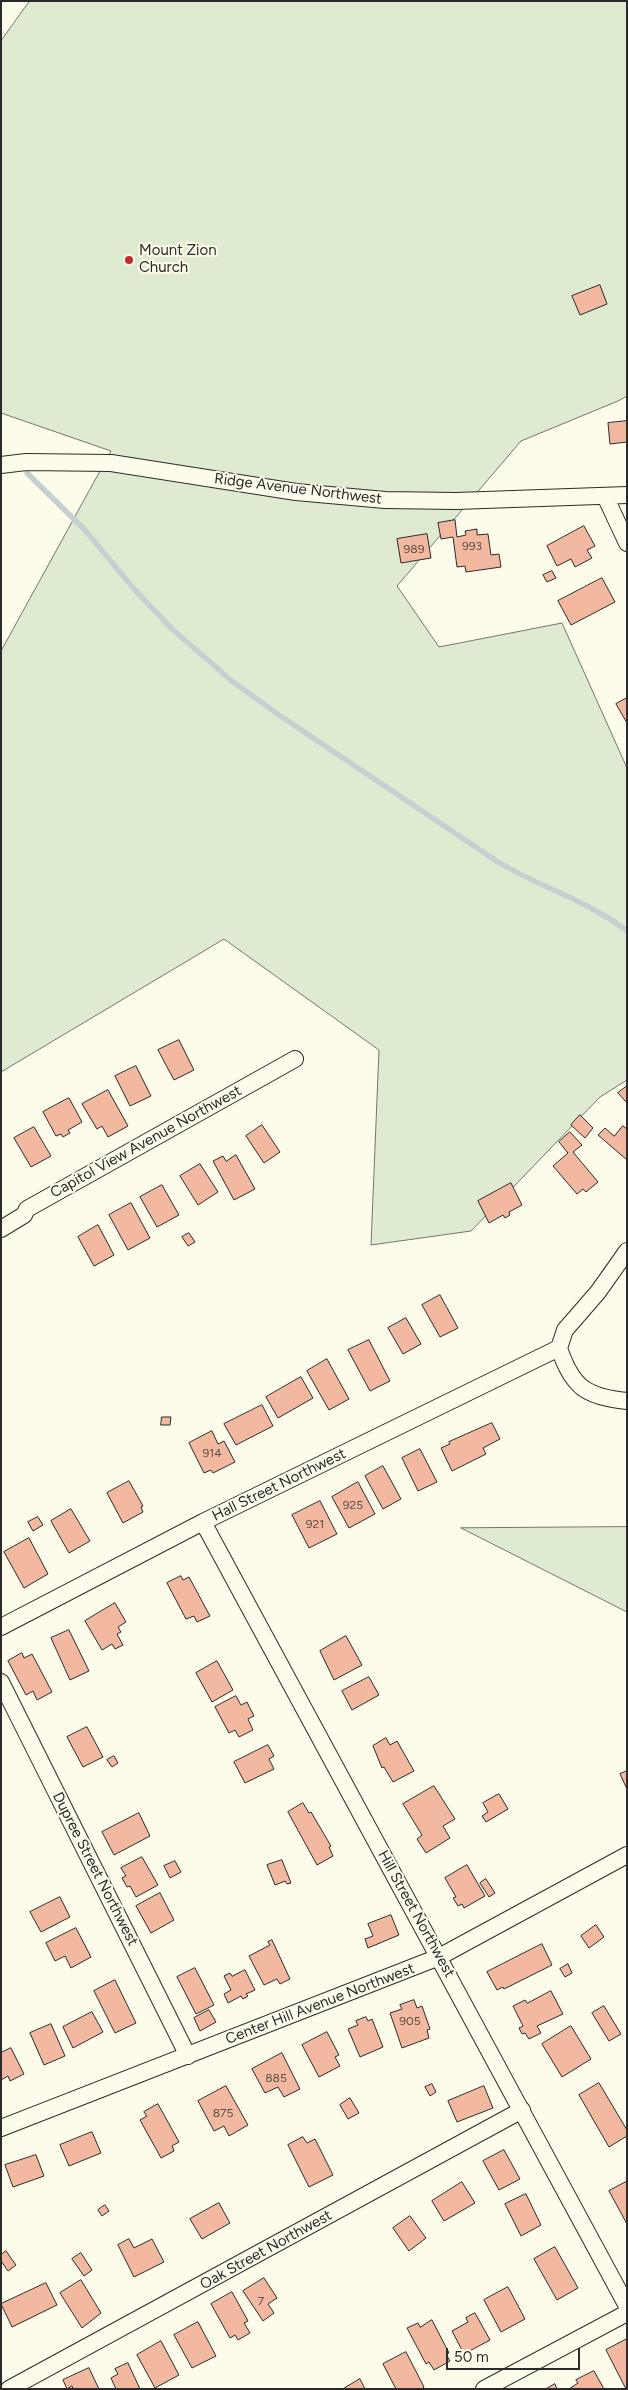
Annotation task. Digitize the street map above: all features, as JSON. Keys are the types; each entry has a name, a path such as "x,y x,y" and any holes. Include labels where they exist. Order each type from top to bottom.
{"street":[{"name":"Ridge Avenue Northwest","path":"1,465 26,462 111,463 296,492 385,500 456,501 627,495"},
{"path":"605,496 627,543"},
{"name":"Capitol View Avenue Northwest","path":"1,1229 24,1215 27,1209 295,1058"},
{"path":"627,1251 598,1292 565,1330 559,1348 566,1372 589,1394 627,1401"},
{"name":"Hall Street Northwest","path":"1,1627 203,1522 559,1348"},
{"name":"Hill Street Northwest","path":"203,1522 627,2306"},
{"name":"Dupree Street Northwest","path":"1,1682 188,2056"},
{"name":"Center Hill Avenue Northwest","path":"1,2128 439,1957 627,1855"},
{"name":"Oak Street Northwest","path":"9,2389 522,2110"},
{"path":"484,2389 627,2313"}],"green space":[{"path":"30,1 627,1 627,396 521,441 397,586 439,647 562,623 627,768 627,1080 600,1097 471,1231 371,1245 379,1050 224,939 1,1072 1,651 111,451 1,413 1,41"},
{"path":"627,1527 627,1612 461,1528"}],"building":[{"path":"600,285 607,304 580,315 572,296"},
{"path":"627,421 627,442 610,444 608,423"},
{"path":"455,520 457,537 466,535 465,531 477,529 477,535 488,534 491,555 499,554 501,567 466,572 465,566 457,567 453,537 441,539 438,523"},
{"path":"584,526 595,546 587,550 592,558 575,567 571,559 557,566 547,546"},
{"path":"427,534 431,558 401,563 397,539"},
{"path":"552,571 556,578 547,582 543,575"},
{"path":"602,578 615,602 571,625 558,601"},
{"path":"627,698 627,723 616,704"},
{"path":"179,1040 194,1070 174,1080 158,1050"},
{"path":"136,1066 151,1096 130,1106 115,1076"},
{"path":"627,1086 627,1103 618,1093"},
{"path":"108,1090 128,1126 108,1137 102,1126 97,1129 82,1104"},
{"path":"69,1098 82,1122 68,1130 70,1133 63,1137 61,1134 56,1136 43,1112"},
{"path":"580,1115 593,1128 585,1138 571,1125"},
{"path":"262,1125 280,1152 264,1163 246,1136"},
{"path":"623,1126 627,1129 627,1160 598,1135 605,1128 614,1136"},
{"path":"34,1127 51,1156 31,1167 14,1138"},
{"path":"570,1132 582,1145 573,1152 598,1182 586,1192 583,1189 577,1194 553,1166 568,1153 559,1142"},
{"path":"236,1155 255,1189 234,1200 213,1161 223,1156 226,1161"},
{"path":"200,1164 218,1192 198,1205 180,1176"},
{"path":"511,1183 522,1205 509,1212 510,1215 505,1218 503,1215 489,1223 478,1201"},
{"path":"162,1185 179,1215 157,1227 140,1197"},
{"path":"131,1203 150,1238 128,1250 109,1215"},
{"path":"98,1225 114,1255 94,1266 78,1237"},
{"path":"189,1233 195,1242 188,1246 182,1237"},
{"path":"440,1295 458,1328 440,1337 422,1305"},
{"path":"406,1318 421,1344 403,1354 388,1328"},
{"path":"369,1340 390,1381 370,1391 348,1350"},
{"path":"327,1359 349,1399 329,1410 307,1371"},
{"path":"301,1377 313,1398 278,1418 266,1397"},
{"path":"262,1405 273,1426 236,1445 224,1424"},
{"path":"162,1417 171,1417 170,1425 161,1425"},
{"path":"492,1423 500,1439 483,1448 486,1454 452,1471 441,1448 450,1444 449,1442"},
{"path":"212,1431 218,1444 224,1441 235,1462 213,1473 211,1470 204,1473 189,1443"},
{"path":"420,1449 437,1482 418,1491 402,1458"},
{"path":"383,1466 401,1499 383,1509 365,1476"},
{"path":"129,1481 143,1506 141,1507 143,1512 123,1523 107,1493"},
{"path":"358,1482 375,1514 349,1528 332,1497"},
{"path":"320,1501 337,1534 309,1548 292,1515"},
{"path":"71,1509 90,1541 69,1553 51,1521"},
{"path":"38,1517 43,1525 33,1531 28,1522"},
{"path":"29,1538 48,1574 24,1588 4,1552"},
{"path":"181,1576 183,1580 189,1577 210,1616 197,1622 194,1616 186,1619 167,1583"},
{"path":"115,1603 126,1622 118,1627 121,1632 117,1634 123,1645 115,1649 112,1644 102,1650 85,1621"},
{"path":"69,1630 89,1671 70,1680 51,1638"},
{"path":"346,1636 362,1665 334,1680 320,1651"},
{"path":"22,1653 24,1658 32,1654 52,1692 37,1700 33,1691 26,1695 8,1661"},
{"path":"217,1661 233,1690 212,1702 196,1673"},
{"path":"369,1677 379,1695 352,1710 342,1691"},
{"path":"236,1696 241,1705 247,1702 254,1716 248,1719 253,1730 239,1737 235,1730 229,1733 215,1707"},
{"path":"87,1727 103,1757 83,1767 67,1737"},
{"path":"386,1738 390,1745 397,1741 414,1771 393,1782 384,1767 382,1768 373,1746"},
{"path":"268,1745 274,1756 269,1759 274,1769 245,1783 234,1762"},
{"path":"114,1756 118,1763 112,1767 107,1760"},
{"path":"627,1771 627,1789 620,1774"},
{"path":"434,1786 455,1819 443,1826 450,1838 426,1853 417,1839 422,1835 403,1804"},
{"path":"499,1794 508,1809 486,1822 482,1816 488,1812 483,1803"},
{"path":"303,1803 309,1813 311,1812 331,1846 329,1847 333,1856 317,1865 288,1812"},
{"path":"139,1813 150,1836 114,1855 102,1832"},
{"path":"142,1857 158,1885 136,1897 130,1886 127,1887 122,1878 126,1876 121,1868"},
{"path":"282,1860 291,1883 287,1884 285,1881 275,1885 267,1865"},
{"path":"175,1861 181,1872 170,1878 164,1866"},
{"path":"467,1865 485,1896 464,1908 462,1904 458,1906 453,1898 456,1897 445,1878"},
{"path":"486,1879 495,1893 489,1897 480,1883"},
{"path":"160,1893 174,1920 151,1933 136,1906"},
{"path":"60,1897 70,1917 41,1932 30,1912"},
{"path":"391,1915 399,1935 368,1948 365,1939 373,1936 368,1924"},
{"path":"596,1925 604,1937 589,1948 581,1936"},
{"path":"76,1928 91,1957 71,1968 65,1956 55,1961 46,1943"},
{"path":"272,1940 290,1979 280,1984 277,1979 264,1985 249,1956 270,1945 268,1942"},
{"path":"542,1944 552,1965 504,1989 503,1987 497,1990 487,1972"},
{"path":"568,1964 572,1973 565,1977 560,1969"},
{"path":"195,1968 214,2005 196,2014 177,1977"},
{"path":"245,1970 255,1990 246,1994 248,1996 243,1999 241,1996 228,2003 224,1994 231,1990 224,1976 230,1973 232,1976"},
{"path":"115,1980 136,2023 115,2033 94,1991"},
{"path":"551,1991 563,2014 537,2026 541,2033 529,2039 525,2033 522,2034 519,2028 523,2026 513,2006 525,2000 527,2003"},
{"path":"414,2000 417,2008 422,2006 430,2029 427,2030 429,2038 402,2048 390,2013 402,2009 400,2005"},
{"path":"604,2006 621,2034 609,2041 592,2013"},
{"path":"209,2010 216,2022 200,2031 194,2018"},
{"path":"92,2012 103,2032 73,2048 63,2027"},
{"path":"366,2017 368,2021 372,2019 383,2047 360,2057 348,2029 358,2025 356,2021"},
{"path":"51,2024 65,2056 44,2065 30,2033"},
{"path":"571,2026 591,2059 562,2077 542,2044"},
{"path":"327,2032 339,2055 335,2057 340,2066 319,2077 302,2045"},
{"path":"11,2048 24,2074 10,2081 8,2076 1,2080 1,2053"},
{"path":"282,2053 300,2089 284,2097 278,2087 265,2093 252,2069"},
{"path":"599,2083 627,2130 627,2136 609,2147 579,2095"},
{"path":"432,2084 436,2092 430,2096 425,2087"},
{"path":"226,2086 248,2125 229,2136 224,2126 214,2131 198,2101"},
{"path":"484,2086 493,2108 457,2122 448,2101"},
{"path":"350,2098 359,2113 348,2119 340,2105"},
{"path":"158,2104 179,2142 172,2146 174,2151 161,2158 140,2120 147,2116 144,2112"},
{"path":"92,2132 101,2153 69,2166 60,2145"},
{"path":"303,2137 307,2143 315,2139 333,2175 309,2187 288,2145"},
{"path":"504,2150 520,2179 499,2190 483,2161"},
{"path":"36,2155 44,2176 13,2187 5,2165"},
{"path":"462,2182 475,2203 444,2221 432,2201"},
{"path":"626,2182 627,2184 627,2224 609,2191"},
{"path":"526,2194 541,2225 521,2236 505,2204"},
{"path":"219,2203 230,2223 202,2239 190,2219"},
{"path":"105,2205 109,2211 102,2216 98,2210"},
{"path":"410,2216 426,2238 409,2251 393,2228"},
{"path":"129,2239 134,2248 152,2239 164,2262 134,2277 118,2245"},
{"path":"555,2247 578,2288 557,2300 534,2259"},
{"path":"6,2251 16,2265 8,2271 1,2261 1,2255"},
{"path":"81,2253 92,2270 84,2276 72,2259"},
{"path":"264,2278 277,2298 268,2304 274,2313 263,2321 243,2291"},
{"path":"81,2280 101,2313 82,2328 60,2293"},
{"path":"46,2283 57,2305 12,2327 1,2304"},
{"path":"508,2287 525,2319 501,2332 484,2300"},
{"path":"232,2292 248,2321 244,2323 250,2333 238,2340 235,2335 230,2338 211,2304"},
{"path":"475,2313 490,2340 464,2354 452,2331 468,2322 466,2318"},
{"path":"432,2320 449,2353 446,2354 450,2361 434,2370 429,2362 426,2364 407,2328 418,2323 420,2327"},
{"path":"198,2322 216,2356 192,2368 174,2335"},
{"path":"627,2339 627,2389 626,2389 606,2350"},
{"path":"161,2341 179,2375 155,2388 137,2355"},
{"path":"406,2352 424,2387 422,2389 396,2389 383,2364"},
{"path":"128,2363 140,2389 116,2389 111,2378 118,2374 115,2369"},
{"path":"89,2368 99,2389 73,2389 72,2386 67,2389 63,2380"},
{"path":"594,2371 604,2389 569,2389 578,2383 576,2380"},
{"path":"360,2379 365,2389 343,2389"},
{"path":"555,2384 557,2389 546,2389"}],"waterway":[{"path":"27,473 84,529 135,590 172,629 232,681 276,713 498,862 596,911 627,931"}],"place":[{"name":"Mount Zion Church","path":"129,260"}]}
